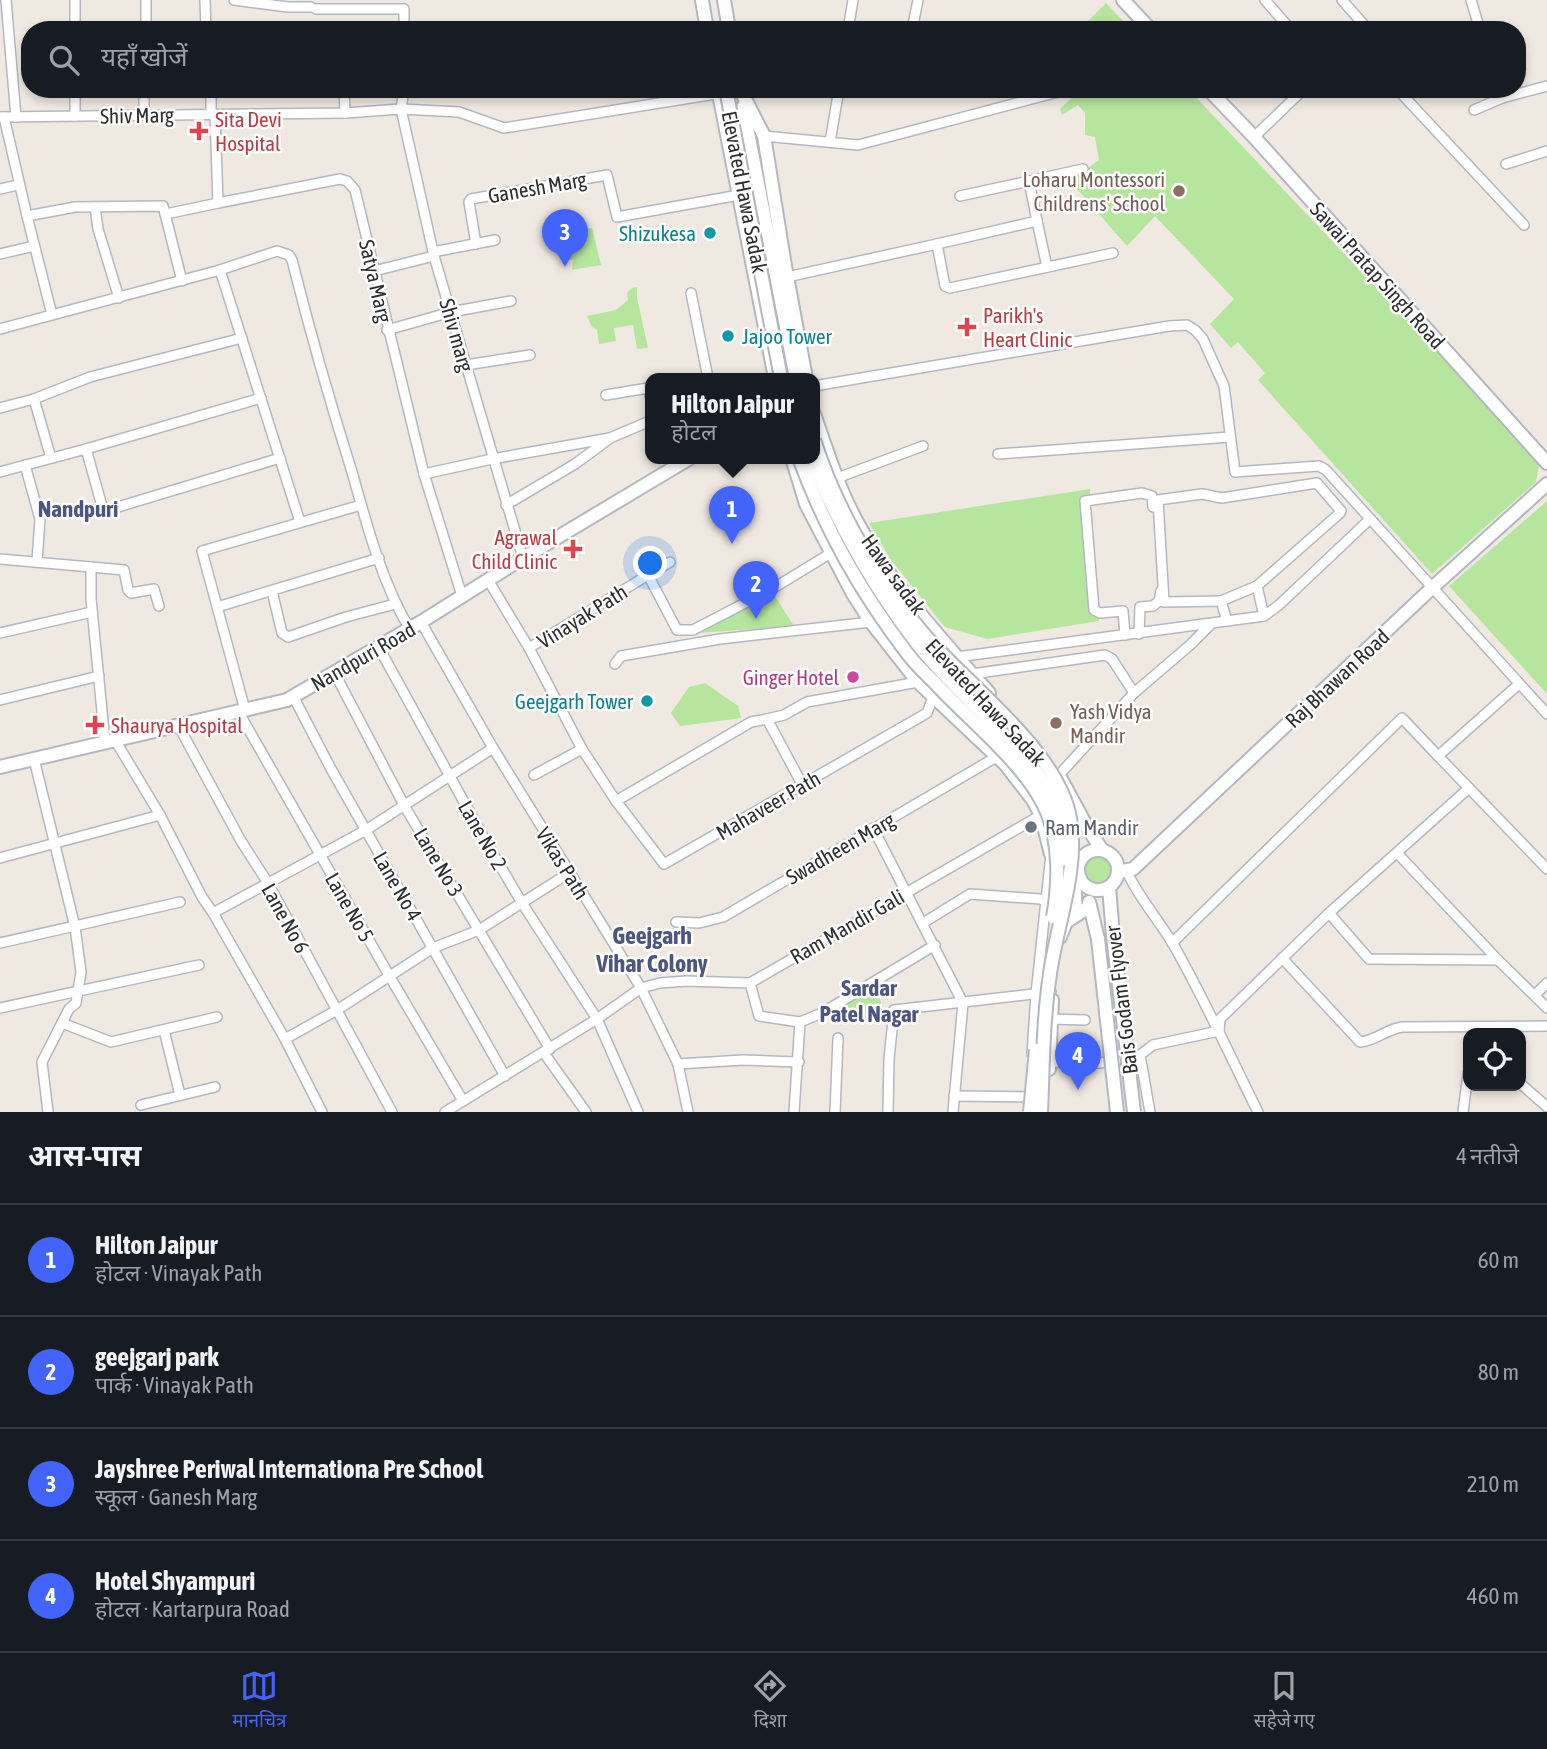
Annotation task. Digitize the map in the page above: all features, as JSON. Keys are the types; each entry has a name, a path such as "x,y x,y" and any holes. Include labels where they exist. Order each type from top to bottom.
{"main road":[{"path":"702,0 706,21"},
{"path":"711,0 714,21"},
{"path":"724,0 728,21"},
{"path":"1123,0 1139,21"},
{"path":"722,98 774,373"},
{"name":"Elevated Hawa Sadak","path":"722,98 780,373"},
{"name":"Elevated Hawa Sadak","path":"742,98 795,373"},
{"path":"744,98 764,136 805,373"},
{"name":"Sawai Pratap Singh Road","path":"1217,98 1547,463"},
{"name":"Hawa sadak","path":"820,431 837,478 858,523 895,581 1059,775 1102,850"},
{"name":"Elevated Hawa Sadak","path":"820,454 852,529 873,564 923,634 1015,727 1056,780 1070,816 1072,843 1068,889 1049,976 1041,1112"},
{"name":"Nandpuri Road","path":"0,767 287,699 421,622 672,464"},
{"name":"Hawa sadak","path":"794,464 806,504 871,622 918,682 998,756 1033,800 1041,815 1051,854"},
{"name":"Elevated Hawa Sadak","path":"801,464 814,500 835,544 865,595 909,655 1014,762 1034,788 1047,813 1054,846 1058,888 1044,974 1029,1112"},
{"path":"814,464 838,523 876,588 920,648 1029,763 1045,784 1057,808 1063,840 1058,888"},
{"name":"Raj Bhawan Road","path":"1122,872 1133,869 1433,587 1547,484"},
{"path":"970,730 999,704"},
{"path":"1047,1112 1053,991 1061,934 1071,919 1080,879 1078,867 1084,856 1102,850 1108,852 1122,872 1109,887 1096,890 1080,879 1051,854"},
{"name":"Bais Godam Flyover","path":"1080,879 1098,939 1117,1112"},
{"name":"Bais Godam Flyover","path":"1109,887 1134,1112"},
{"path":"1071,919 1090,906"}],"street":[{"path":"6,0 16,117"},
{"path":"75,0 75,21"},
{"path":"146,0 146,21"},
{"path":"205,0 206,21"},
{"path":"234,0 313,8 407,4"},
{"path":"850,21 853,0"},
{"path":"914,21 918,0"},
{"path":"1265,0 1283,21"},
{"path":"1342,0 1361,21"},
{"path":"1471,0 1477,21"},
{"path":"1526,90 1547,86"},
{"path":"75,98 75,116"},
{"path":"144,98 144,115"},
{"path":"166,214 218,203 212,98"},
{"path":"344,98 345,113"},
{"path":"401,109 403,98"},
{"name":"Shiv Marg","path":"2,117 345,113 401,109 459,112 504,128 680,98"},
{"path":"830,142 837,98"},
{"path":"764,136 858,145 1029,98"},
{"path":"1254,137 1295,98"},
{"path":"1405,98 1524,225"},
{"path":"1474,110 1494,98"},
{"name":"Shiv marg","path":"401,109 433,254 523,558"},
{"path":"2,117 51,316"},
{"path":"1506,164 1547,151"},
{"path":"960,196 1083,169"},
{"name":"Ganesh Marg","path":"475,244 469,202 471,199 607,174 617,217 739,195"},
{"name":"Satya Marg","path":"218,203 340,179 355,190 424,474 462,596"},
{"path":"1028,181 1047,267"},
{"path":"0,189 18,185"},
{"path":"27,216 53,209 160,206 165,209 182,281"},
{"path":"95,207 98,229 119,298"},
{"path":"787,277 1037,221"},
{"path":"374,271 495,240"},
{"path":"937,244 944,284 947,287 1113,253"},
{"path":"0,254 34,246"},
{"path":"0,328 182,281 277,251 289,255 361,505 395,604 409,628"},
{"path":"220,270 300,522 361,505"},
{"path":"691,293 707,373"},
{"path":"387,330 451,312 511,301"},
{"path":"820,385 1187,325 1203,339 1224,386 1235,472 1319,466 1326,470 1547,714"},
{"path":"0,408 34,399 90,377 242,338"},
{"path":"466,365 530,355"},
{"path":"606,395 645,388"},
{"path":"0,472 261,398"},
{"path":"34,399 51,458"},
{"path":"424,474 492,458 610,438 645,423"},
{"path":"998,454 1230,437"},
{"path":"506,505 575,464 610,438"},
{"path":"837,478 923,446"},
{"path":"86,449 102,506 108,510 280,458"},
{"path":"25,465 40,519 37,562"},
{"path":"1317,483 1340,513 1258,586 1221,601 1164,602 1156,503 1158,500 1202,494 1223,498 1317,483"},
{"path":"1125,635 1123,611 1100,613 1094,610 1084,504 1087,499 1142,493 1152,496 1161,592 1159,601 1153,606 1140,607 1139,634"},
{"path":"957,657 1264,616 1370,519"},
{"name":"Lane No 5","path":"300,522 202,551 241,710 320,855 463,1101"},
{"name":"Vinayak Path","path":"529,648 648,575 677,630 693,630 772,589 831,553"},
{"path":"216,607 379,558"},
{"path":"0,559 124,570 128,590 131,593 154,589 159,606"},
{"path":"648,575 670,562"},
{"path":"91,567 92,612 110,741 160,815 202,897 285,1039 322,1112"},
{"path":"488,580 529,648 582,749 615,801 751,722 783,715 807,702 918,682"},
{"path":"1258,586 1264,616"},
{"path":"272,592 282,633 288,637 395,604"},
{"path":"1221,601 1227,621"},
{"path":"0,633 92,612"},
{"name":"Vikas Path","path":"421,622 493,748 641,988 678,1064 688,1112"},
{"path":"615,664 621,656 695,643 871,622"},
{"path":"1059,775 1134,693 1211,624"},
{"name":"Lane No 2","path":"378,646 522,903 597,1019 638,1112"},
{"path":"972,674 1105,654 1112,659 1134,693"},
{"name":"Lane No 3","path":"334,672 405,807 547,1051 586,1112"},
{"path":"0,700 99,676"},
{"path":"1438,756 1519,684"},
{"name":"Lane No 4","path":"293,696 505,1076"},
{"name":"Mahaveer Path","path":"615,801 661,863 667,864 927,713 933,697"},
{"path":"1172,943 1402,718 1547,869"},
{"path":"767,719 803,786"},
{"name":"Lane No 6","path":"178,725 241,841 268,883 392,1112"},
{"path":"213,913 366,830 493,748"},
{"path":"534,775 582,749"},
{"name":"Swadheen Marg","path":"676,922 699,923 723,917 998,756"},
{"path":"34,759 75,927 81,972 76,1003 69,1009 42,1062 47,1112"},
{"path":"1219,1031 1220,1019 1282,958 1469,788"},
{"path":"0,858 160,815"},
{"name":"Ram Mandir Gali","path":"750,983 1041,815"},
{"path":"873,828 963,1003 953,1112"},
{"path":"1397,853 1547,1008"},
{"path":"1029,1112 1036,993 1051,854"},
{"path":"1122,872 1172,943 1258,1112"},
{"path":"285,1039 337,1010 433,948 479,930 569,873"},
{"path":"923,923 971,894 1047,900 1071,919"},
{"path":"0,943 180,902"},
{"path":"1329,914 1369,959 1498,960"},
{"path":"445,1112 547,1051 641,988 686,981 750,983 759,1016 800,1022 822,1013 935,945"},
{"path":"1282,958 1360,1041 1367,1041 1392,1028 1463,1030"},
{"path":"0,1008 199,965"},
{"path":"1535,995 1547,984"},
{"path":"888,1112 889,1059 894,1010 1053,991"},
{"path":"62,1023 111,1042 217,1017"},
{"path":"1051,1019 1085,1020"},
{"path":"794,1112 800,1022"},
{"path":"1510,1028 1547,1026"},
{"path":"164,1030 180,1095"},
{"path":"1049,1062 1100,1063 1140,1055 1153,1045 1219,1031"},
{"path":"835,1112 838,1038"},
{"path":"1140,1055 1150,1112"},
{"path":"678,1064 743,1060 799,1062"},
{"path":"141,1105 215,1087"},
{"path":"1526,1088 1547,1107"},
{"path":"1463,1112 1466,1091"},
{"path":"954,1096 1047,1097"}],"green space":[{"path":"1106,3 1123,21 1088,21"},
{"path":"1072,98 1197,98 1534,454 1539,465 1536,482 1432,574 1258,380 1265,373 1238,342 1231,348 1210,324 1234,299 1155,216 1127,246 1070,181 1099,160 1095,137 1085,135 1085,113 1078,105 1062,115 1060,109"},
{"path":"592,228 601,265 572,270 573,260 568,259 567,255 571,251 567,242 585,239 583,229"},
{"path":"637,287 648,348 637,349 633,325 614,328 616,341 599,344 597,330 592,327 587,316 616,310 628,300 627,293"},
{"path":"1090,489 1099,621 987,639 945,627 891,560 869,523"},
{"path":"1547,501 1547,694 1449,586"},
{"path":"773,593 794,626 699,633 733,612"},
{"path":"705,683 738,706 741,718 680,726 671,713 689,687"},
{"path":"1097,855 1107,859 1111,869 1107,879 1097,883 1087,879 1083,869 1087,859"},
{"path":"875,988 881,1002 879,1018 846,1015 848,1003"}],"place":[{"name":"Sita Devi Hospital","path":"199,131"},
{"name":"Loharu Montessori Childrens' School","path":"1179,191"},
{"name":"Shizukesa","path":"710,233"},
{"name":"Jayshree Periwal Internationa Pre School","path":"565,267"},
{"name":"Parikh's Heart Clinic","path":"967,327"},
{"name":"Jajoo Tower","path":"728,336"},
{"name":"Hilton Jaipur","path":"732,544"},
{"name":"Agrawal Child Clinic","path":"573,549"},
{"name":"geejgarj park","path":"756,619"},
{"name":"Ginger Hotel","path":"853,677"},
{"name":"Geejgarh Tower","path":"647,701"},
{"name":"Yash Vidya Mandir","path":"1056,723"},
{"name":"Shaurya Hospital","path":"95,725"},
{"name":"Ram Mandir","path":"1031,827"},
{"name":"Hotel Shyampuri","path":"1078,1090"}],"district":[{"name":"Nandpuri","path":"78,509"},
{"name":"Geejgarh Vihar Colony","path":"652,949"},
{"name":"Sardar Patel Nagar","path":"869,1001"}]}
